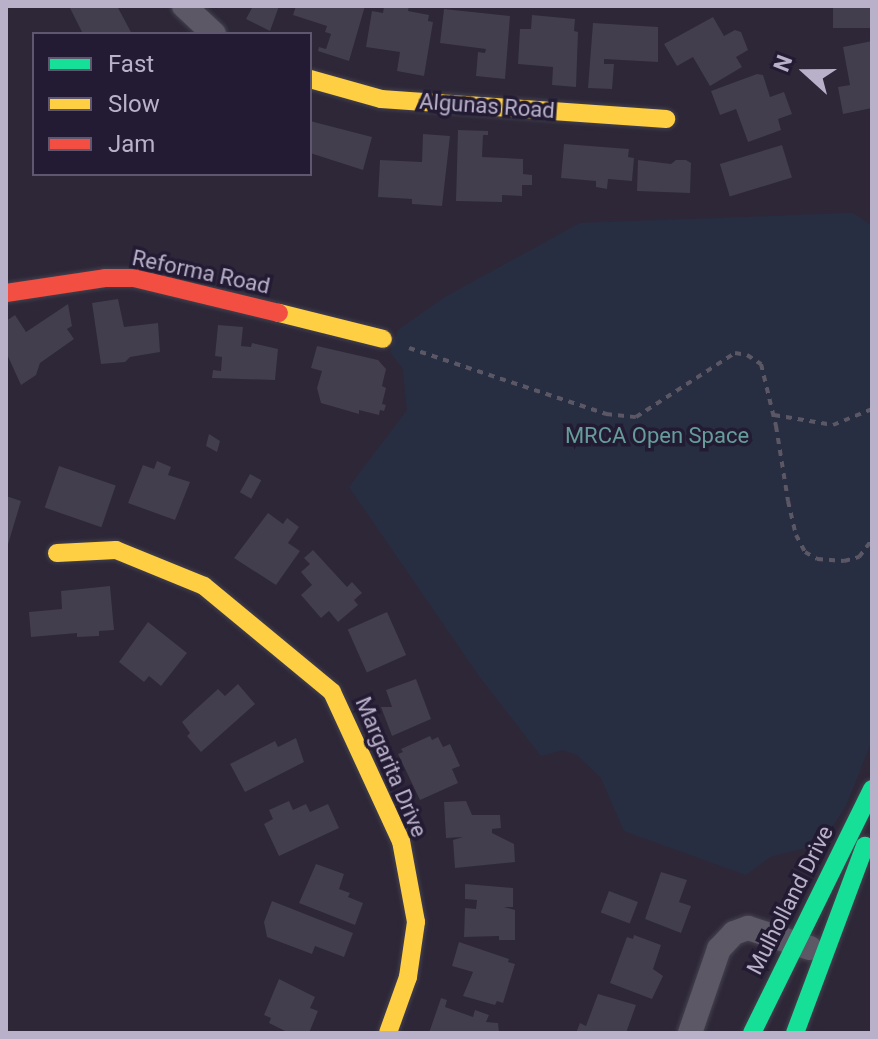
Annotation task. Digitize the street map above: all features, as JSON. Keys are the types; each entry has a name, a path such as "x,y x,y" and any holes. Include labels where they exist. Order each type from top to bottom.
{"street":[{"path":"184,6 212,32"},
{"name":"Algunas Road","path":"312,80 381,99 666,119"},
{"name":"Reforma Road","path":"6,293 105,278 134,278 383,339"},
{"name":"Margarita Drive","path":"57,553 116,550 204,586 332,692 401,841 416,922 408,977 388,1033"},
{"name":"Mulholland Drive","path":"752,1033 872,789"},
{"name":"Mulholland Drive","path":"795,1033 872,826"},
{"path":"690,1033 726,938 748,928 824,952"}],"path":[{"path":"383,339 606,414 636,417 735,353 761,364 774,415 788,501 796,535 805,552 817,559 844,561 859,557 872,540"},
{"path":"774,415 833,425 872,409"}],"green space":[{"name":"MRCA Open Space","path":"853,213 872,226 872,740 846,806 826,836 809,847 770,857 746,875 624,831 601,778 577,755 563,750 541,756 479,676 349,487 407,410 403,369 390,352 398,330 445,297 580,223"}],"building":[{"path":"69,6 117,6 131,32 82,32"},
{"path":"253,6 279,6 270,31 246,19"},
{"path":"296,6 365,6 349,61 318,51 319,47 326,49 331,34 325,32 327,26 293,15"},
{"path":"384,6 409,6 408,11 429,15 428,21 433,22 424,76 397,71 400,52 366,47 372,11 383,13"},
{"path":"833,6 872,6 872,28 833,28"},
{"path":"444,9 510,16 505,79 476,76 478,52 485,53 486,49 440,43"},
{"path":"532,15 575,19 574,31 578,32 576,87 552,85 553,67 518,64 520,29 531,29"},
{"path":"713,17 724,36 735,30 741,32 748,50 736,57 742,67 710,86 693,57 677,66 664,44"},
{"path":"593,23 658,27 658,62 604,59 604,64 614,64 612,89 588,88"},
{"path":"872,41 872,108 843,114 838,87 850,85 843,47"},
{"path":"757,74 763,75 770,97 784,92 792,114 778,119 781,130 748,142 736,109 720,115 711,91"},
{"path":"312,122 372,137 363,170 312,154"},
{"path":"458,130 488,131 488,135 483,135 482,157 523,159 523,174 532,175 532,185 522,185 522,196 502,195 502,202 456,201"},
{"path":"423,134 450,136 442,206 412,204 412,199 378,197 380,160 422,162"},
{"path":"564,144 629,149 628,157 634,158 632,181 608,179 607,189 596,187 596,181 561,178"},
{"path":"782,145 792,178 730,197 720,164"},
{"path":"638,160 671,164 676,160 686,160 691,163 690,193 637,191"},
{"path":"118,299 124,327 158,323 160,352 130,357 125,362 101,364 92,303"},
{"path":"68,304 72,326 67,329 74,339 40,363 36,375 21,385 6,352 6,321 15,315 26,332"},
{"path":"218,325 243,327 241,346 251,347 252,343 278,349 275,380 212,378 213,370 221,371 222,357 215,356"},
{"path":"317,346 378,360 386,369 382,386 386,388 382,404 386,405 384,411 380,410 379,415 359,410 359,414 321,403 317,388 322,371 311,368"},
{"path":"209,434 220,441 217,452 206,446"},
{"path":"157,461 171,467 168,475 190,482 175,520 128,503 143,465 154,469"},
{"path":"59,466 116,486 101,527 45,508"},
{"path":"250,474 261,480 251,499 240,492"},
{"path":"6,496 21,501 6,551"},
{"path":"268,513 283,524 287,518 299,527 288,543 300,551 276,585 234,558"},
{"path":"313,550 347,587 352,582 362,593 354,600 358,605 338,622 329,611 321,618 301,595 312,585 301,572 310,564 304,558"},
{"path":"110,586 114,630 99,631 99,636 77,637 77,633 31,637 29,612 62,609 61,591"},
{"path":"387,612 406,655 367,672 348,629"},
{"path":"148,622 187,653 161,686 149,676 144,682 119,662"},
{"path":"416,679 431,719 392,736 381,707 392,707 386,690"},
{"path":"238,684 255,704 201,752 187,736 190,733 182,722 218,689 225,696"},
{"path":"430,736 432,740 438,737 443,747 450,744 460,766 452,769 458,783 420,800 398,754 403,752 401,749"},
{"path":"296,738 304,762 245,792 230,764 275,741 278,747"},
{"path":"289,801 293,810 306,804 310,812 328,804 339,828 279,856 264,824 273,819 269,810"},
{"path":"466,801 472,815 500,815 501,828 492,829 492,833 514,844 515,862 455,868 453,840 463,837 446,838 444,802"},
{"path":"316,864 344,874 339,889 363,903 355,925 299,903"},
{"path":"661,872 687,880 679,902 691,906 681,933 645,919"},
{"path":"465,884 513,888 513,907 504,907 515,910 515,940 499,940 499,936 464,937 465,908 476,909 477,900 465,899"},
{"path":"609,891 638,902 630,924 601,912"},
{"path":"272,901 353,933 344,957 315,946 312,954 267,937 264,922"},
{"path":"634,935 661,945 653,969 663,976 652,999 610,983 627,937 633,939"},
{"path":"459,942 509,959 508,962 515,964 503,1003 497,1001 495,1005 463,996 473,972 452,966"},
{"path":"279,979 315,997 310,1008 318,1011 309,1033 289,1033 269,1023 271,1018 264,1015"},
{"path":"598,994 636,1005 626,1033 576,1033 580,1023 586,1026"},
{"path":"441,998 447,1000 445,1007 473,1017 475,1010 489,1015 486,1022 498,1023 499,1033 429,1033"}],"traffic: fast":[{"path":"752,1033 872,789"},
{"path":"795,1033 865,846"}],"traffic: slow":[{"path":"312,80 381,99 666,119"},
{"path":"279,313 383,339"},
{"path":"57,553 116,550 204,586 332,692 401,841 416,922 408,977 388,1033"}],"traffic: jam":[{"path":"6,293 105,278 134,278 279,313"}]}
